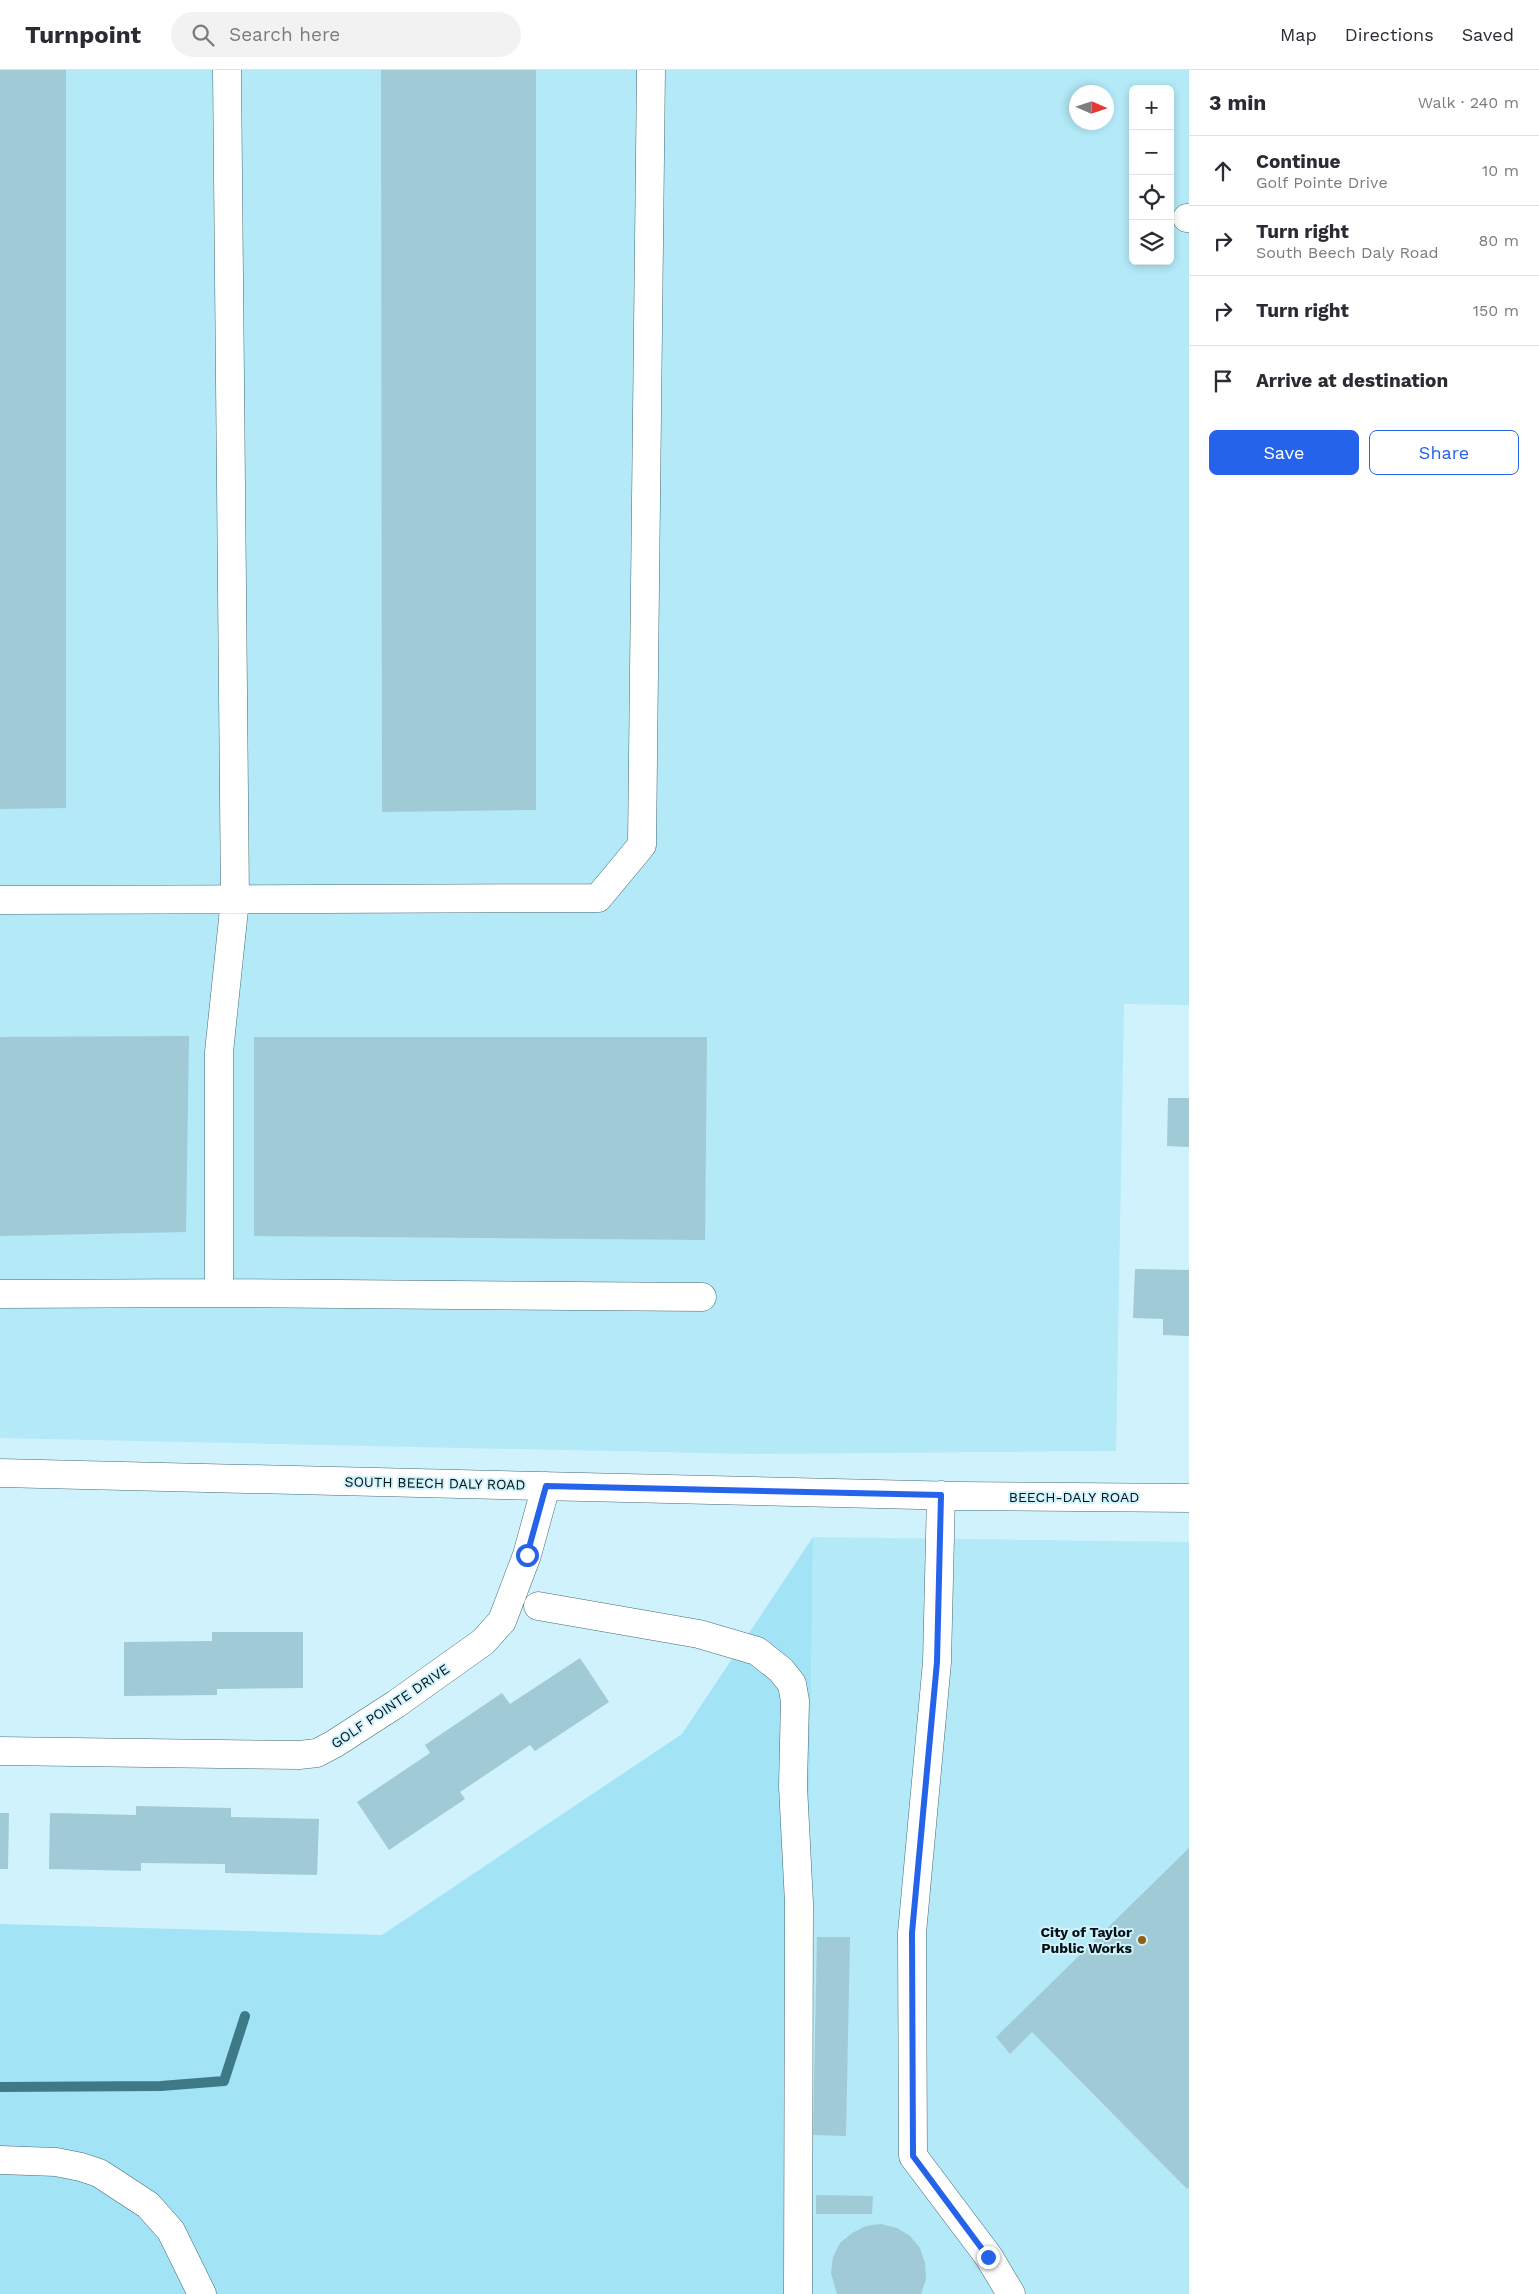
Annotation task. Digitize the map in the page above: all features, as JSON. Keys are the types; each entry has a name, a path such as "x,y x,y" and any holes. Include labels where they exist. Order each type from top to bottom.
{"street":[{"path":"219,1293 219,1052 235,900 227,70"},
{"path":"0,900 598,898 642,845 651,70"},
{"path":"0,1294 219,1293 702,1297"},
{"name":"SOUTH BEECH DALY ROAD","path":"0,1473 950,1496"},
{"name":"GOLF POINTE DRIVE","path":"0,1751 299,1755 317,1753 396,1704 483,1642 502,1621 527,1555 546,1486"},
{"path":"950,1496 912,1933 913,2156 988,2257 1011,2294"},
{"name":"BEECH-DALY ROAD","path":"950,1496 1189,1498"},
{"path":"538,1606 699,1634 758,1651 781,1670 792,1684 795,1701 793,1786 799,1903 798,2294"},
{"path":"0,2160 56,2162 81,2167 99,2173 148,2205 171,2231 202,2294"}],"shaded area":[{"path":"0,70 1189,70 1189,1005 1124,1004 1116,1451 750,1454 0,1438"},
{"path":"813,1537 1189,1542 1189,2294 803,2294"},
{"path":"813,1537 803,2294 0,2294 0,1924 382,1935 682,1734"}],"building":[{"path":"0,70 66,70 66,808 0,809"},
{"path":"381,70 536,70 536,810 382,812"},
{"path":"189,1036 186,1232 0,1236 0,1037"},
{"path":"254,1037 707,1037 705,1240 254,1236"},
{"path":"1168,1098 1189,1098 1189,1147 1167,1146"},
{"path":"1135,1269 1189,1270 1189,1336 1163,1335 1163,1319 1133,1318"},
{"path":"212,1632 303,1632 303,1688 217,1689 217,1695 124,1696 124,1642 212,1641"},
{"path":"580,1658 609,1702 535,1751 530,1745 460,1792 465,1799 389,1850 357,1802 430,1753 425,1745 502,1693 510,1704"},
{"path":"136,1806 231,1808 231,1817 319,1819 317,1875 225,1873 225,1864 141,1863 141,1871 49,1869 50,1813 136,1815"},
{"path":"0,1813 9,1813 8,1869 0,1869"},
{"name":"City of Taylor Public Works","path":"1189,1848 1189,2187 1187,2189 1032,2032 1010,2054 996,2037"},
{"path":"817,1937 850,1937 846,2136 813,2135"},
{"path":"816,2195 873,2196 872,2214 816,2214"},
{"path":"881,2224 897,2228 910,2236 920,2248 925,2263 926,2279 921,2294 837,2294 831,2273 833,2257 840,2243 852,2233 866,2226"}],"waterway":[{"path":"0,2087 161,2086 224,2081 245,2016"}],"place":[{"name":"City of Taylor Public Works","path":"1142,1940"}],"route":[{"path":"527,1555 546,1486 941,1495 937,1662 912,1933 913,2156 988,2257"}]}
